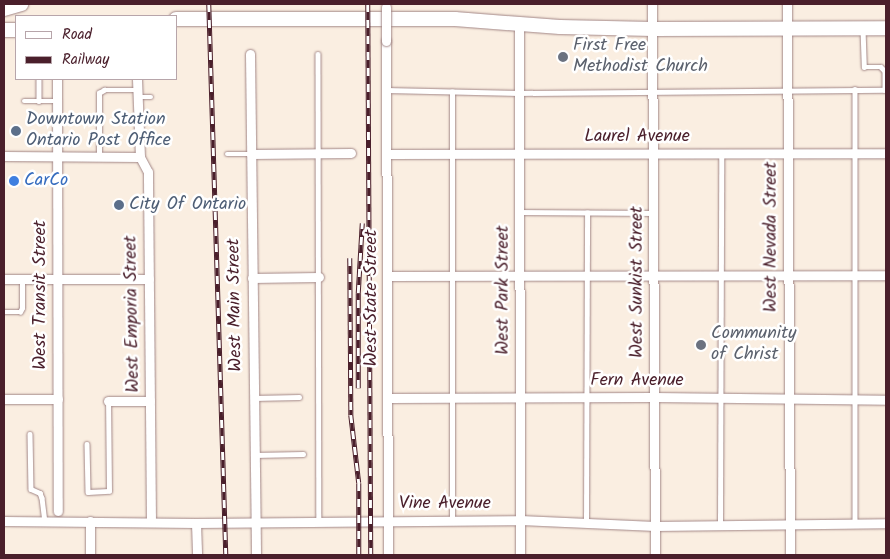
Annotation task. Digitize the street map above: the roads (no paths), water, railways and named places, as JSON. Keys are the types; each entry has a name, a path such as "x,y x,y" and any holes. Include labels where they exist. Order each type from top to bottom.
{"main road":[{"path":"4,9 21,4"},
{"path":"178,19 455,19 519,25 653,29 886,28"}],"street":[{"name":"West State Street","path":"386,4 388,555"},
{"name":"West Sunkist Street","path":"652,6 655,213 655,555"},
{"name":"West Nevada Street","path":"787,6 790,555"},
{"name":"West Park Street","path":"519,25 520,555"},
{"name":"West Main Street","path":"250,54 256,555"},
{"name":"West Transit Street","path":"57,80 58,511"},
{"name":"West Emporia Street","path":"137,80 140,157 148,172 151,521"},
{"name":"Laurel Avenue","path":"387,154 886,153"},
{"path":"251,154 351,154"},
{"path":"4,156 140,157"},
{"path":"388,276 886,275"},
{"path":"252,278 319,277"},
{"path":"4,279 149,279"},
{"name":"Fern Avenue","path":"388,398 654,396 886,400"},
{"path":"4,399 58,399"},
{"path":"108,402 150,401"},
{"name":"Vine Avenue","path":"4,521 151,521 196,523 520,520 655,526 886,523"},
{"path":"90,521 90,555"},
{"path":"196,523 197,555"}],"lane":[{"path":"386,90 519,93 886,90 885,71 880,67 864,67 863,28"},
{"path":"318,54 319,521"},
{"path":"39,80 39,101"},
{"path":"855,89 855,523"},
{"path":"99,157 99,93 104,90 151,97"},
{"path":"452,92 452,520"},
{"path":"24,101 57,101"},
{"path":"720,525 721,153"},
{"path":"227,154 251,154"},
{"path":"520,212 655,213"},
{"path":"586,523 588,213"},
{"path":"4,312 20,312 22,308 22,279"},
{"path":"254,398 299,397"},
{"path":"87,444 88,492 110,491 108,402"},
{"path":"30,434 31,489 40,493 45,521"},
{"path":"254,455 303,454"}],"railway":[{"path":"209,4 226,555"},
{"path":"368,4 371,555"},
{"path":"358,388 358,293 362,223"},
{"path":"350,258 351,415 359,483 359,555"}],"place":[{"name":"First Free Methodist Church","path":"563,57"},
{"name":"Downtown Station Ontario Post Office","path":"16,131"},
{"name":"CarCo","path":"14,181"},
{"name":"City Of Ontario","path":"119,205"},
{"name":"Community of Christ","path":"701,345"}]}
